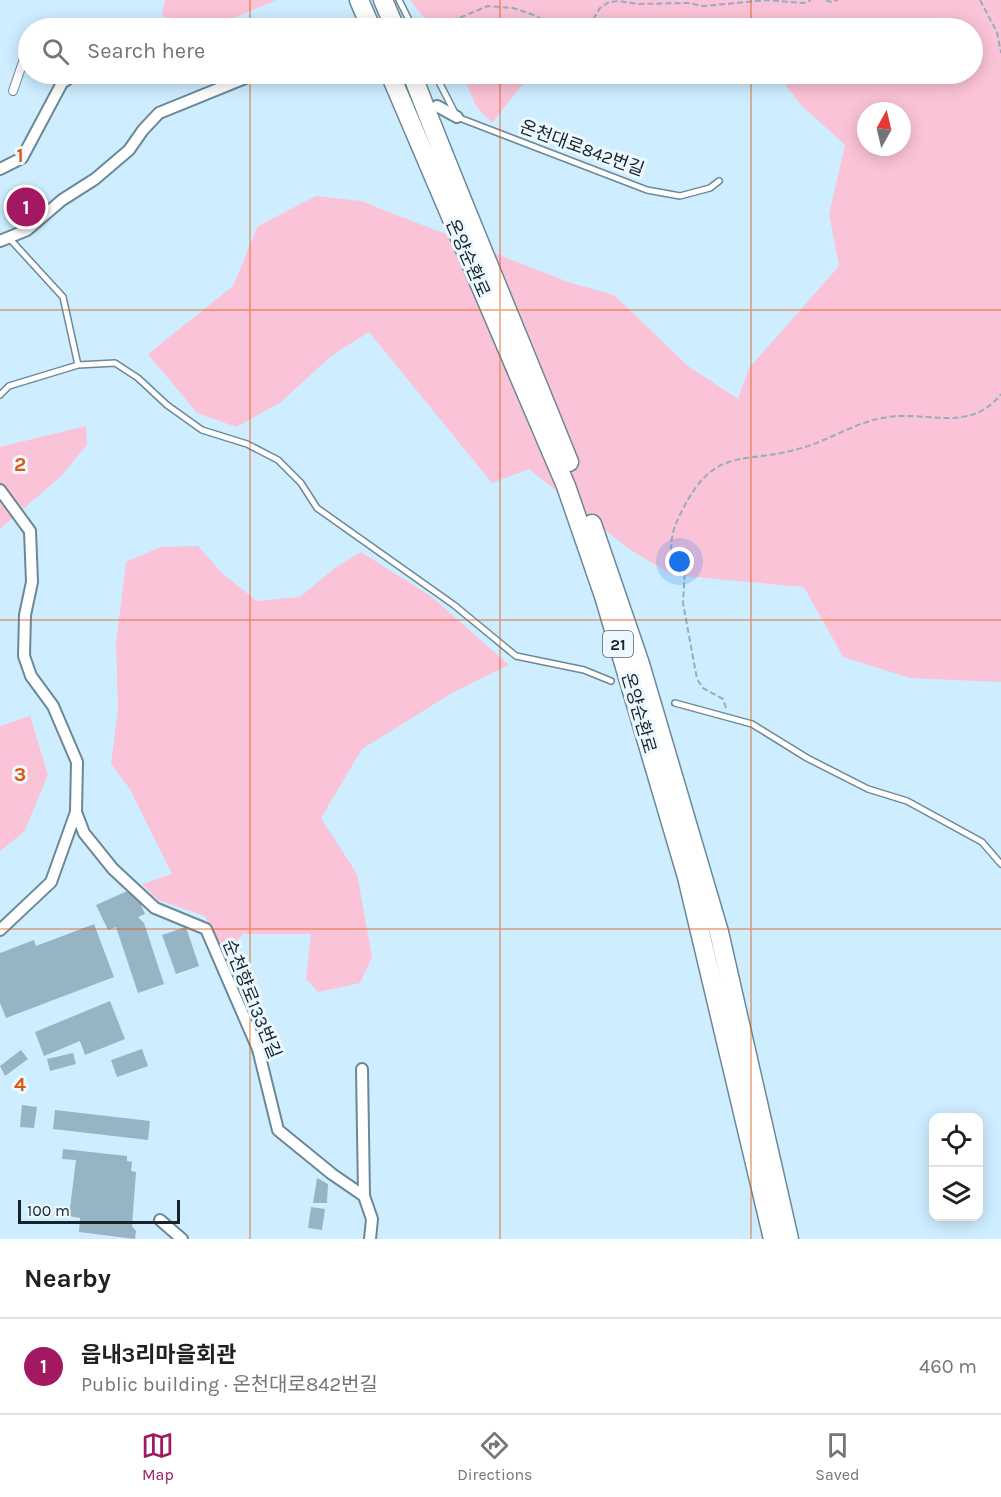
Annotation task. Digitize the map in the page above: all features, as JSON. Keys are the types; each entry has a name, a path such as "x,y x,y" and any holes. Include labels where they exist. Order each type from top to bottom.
{"highway":[{"path":"358,0 366,18"},
{"path":"383,0 391,18"},
{"name":"온양순환로","path":"394,84 566,486 604,596 687,877 773,1239"},
{"name":"온양순환로","path":"416,84 578,485 623,611 719,932 789,1239"}],"street":[{"path":"13,91 18,76"},
{"path":"0,169 22,158 61,84"},
{"path":"4,239 27,230 62,200 95,179 129,150 143,129 159,113 230,84"},
{"name":"온천대로842번길","path":"437,106 457,117"},
{"name":"순천향로133번길","path":"0,490 30,531 32,582 25,615 24,656 31,676 53,706 76,762 76,812 84,833 113,869 155,908 207,929 258,1049 278,1130 332,1174 364,1196"},
{"path":"0,930 51,882 76,812"},
{"path":"362,1068 364,1196 372,1219 370,1239"},
{"path":"160,1220 182,1239"}],"lane":[{"path":"399,0 408,18"},
{"path":"440,84 457,117"},
{"name":"온천대로842번길","path":"457,117 647,190 680,196 710,188 719,181"},
{"path":"4,239 63,297 78,365"},
{"path":"0,395 9,387 78,365 115,363 138,378 167,405 202,430 247,444 278,460 301,483 317,508 454,605 516,656 584,670 611,681"},
{"path":"675,703 752,724 807,758 868,789 907,801 981,842 1001,864"}],"path":[{"path":"593,18 609,2 619,1 638,4 688,3 704,6 768,0 804,3 811,0"},
{"path":"826,0 831,2 838,0"},
{"path":"980,0 997,33 1001,53"},
{"path":"459,18 488,6 513,8 540,18"},
{"path":"730,719 723,699 703,688 697,679 683,603 685,568 674,561 670,549 674,523 700,480 718,464 782,454 880,418 907,414 949,420 988,410 1001,394"}],"shaded area":[{"path":"165,0 276,0 234,18 162,16"},
{"path":"410,0 1001,0 1001,682 910,678 843,657 804,587 672,575 629,549 529,469 492,483 369,332 331,356 281,402 236,427 197,413 148,354 233,286 258,226 316,196 361,201 571,283 614,295 688,366 738,399 749,368 839,266 829,214 845,145 802,106 785,84 983,84 983,18 424,18"},
{"path":"466,84 524,84 492,123 476,106"},
{"path":"86,426 87,445 60,477 0,529 0,447"},
{"path":"198,546 223,574 257,601 300,597 336,567 361,552 432,597 509,665 452,693 362,749 321,818 357,874 372,957 360,983 318,992 306,979 311,934 243,934 225,955 205,916 158,900 142,884 172,874 130,789 111,764 118,709 116,643 126,562 160,547"},
{"path":"30,716 48,775 24,832 0,851 0,726"}],"building":[{"path":"21,195 39,201 32,219 14,212"},
{"path":"134,888 145,914 138,917 144,923 164,984 138,993 116,927 108,930 96,905"},
{"path":"94,924 114,977 6,1018 0,1003 0,953 34,940 36,946"},
{"path":"186,927 199,966 176,974 162,935"},
{"path":"110,1001 125,1039 85,1055 80,1041 44,1056 35,1032"},
{"path":"142,1049 148,1066 117,1077 111,1060"},
{"path":"21,1050 28,1059 5,1076 0,1066"},
{"path":"73,1053 76,1064 50,1071 47,1059"},
{"path":"22,1105 37,1107 34,1128 20,1127"},
{"path":"55,1110 150,1121 148,1140 53,1129"},
{"path":"63,1149 127,1156 127,1161 132,1162 131,1171 136,1172 132,1226 136,1231 135,1239 79,1232 80,1218 69,1216 76,1160 62,1159"},
{"path":"317,1178 328,1184 327,1203 313,1203"},
{"path":"311,1207 325,1209 322,1230 308,1228"}],"tunnel":[{"path":"396,84 422,98"}],"place":[{"name":"읍내3리마을회관","path":"26,207"}]}
